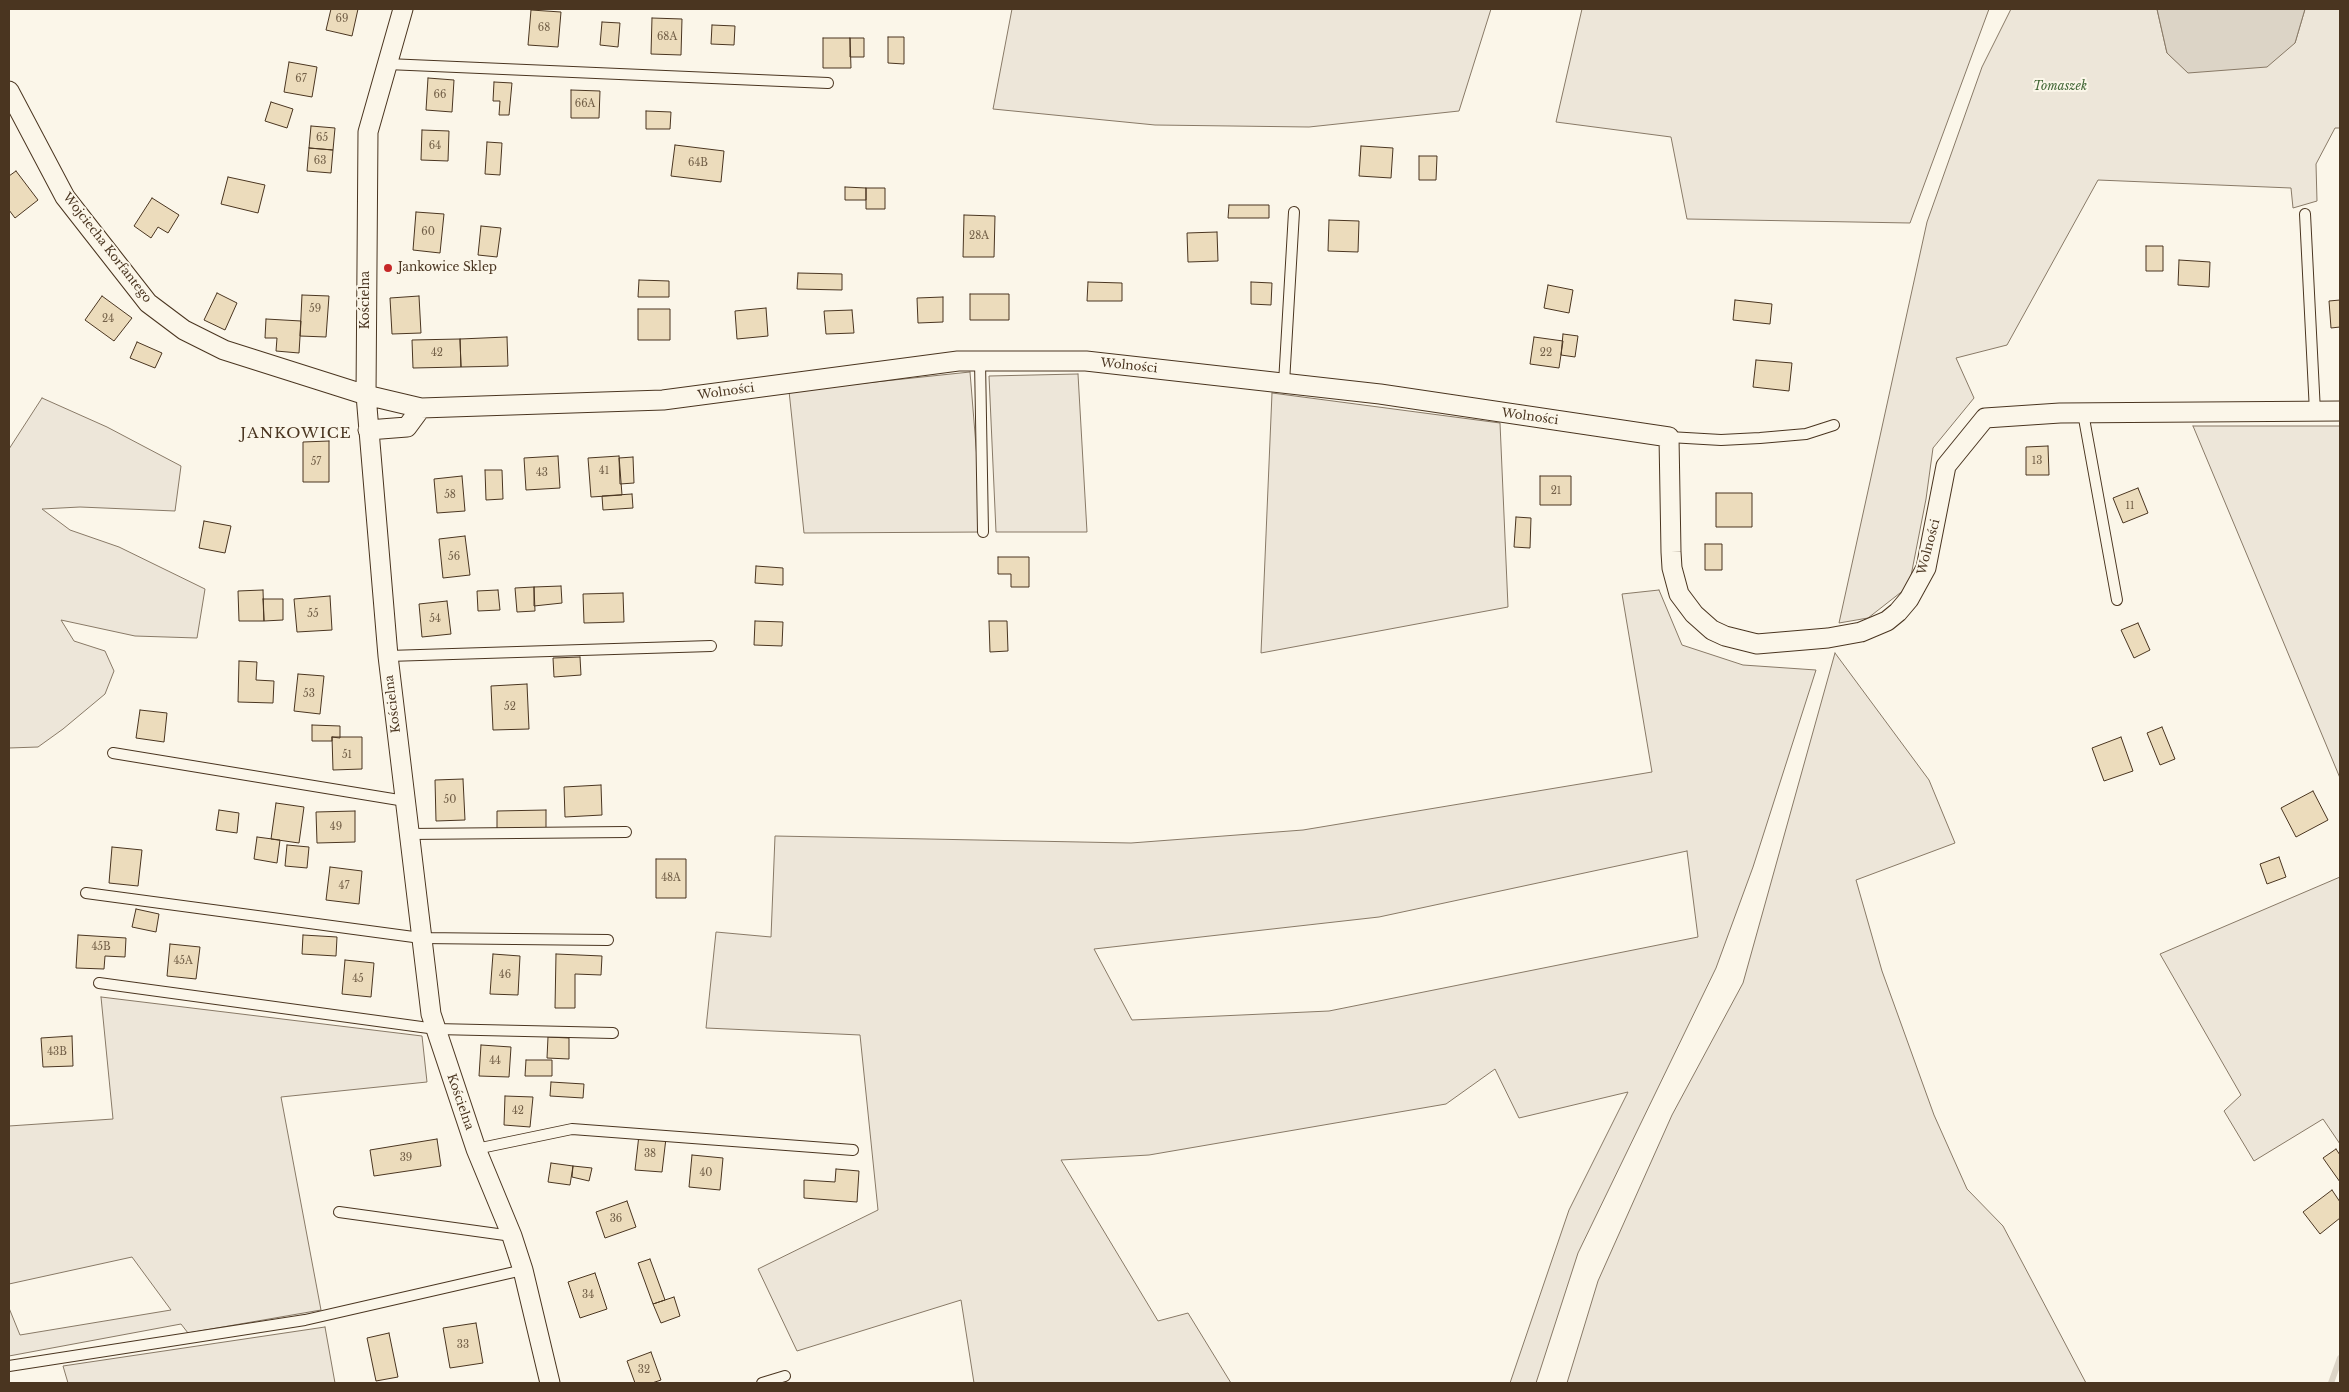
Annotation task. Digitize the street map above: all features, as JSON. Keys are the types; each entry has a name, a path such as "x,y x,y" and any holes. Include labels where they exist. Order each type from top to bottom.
{"street":[{"name":"Kościelna","path":"403,9 368,132 366,395 388,656 431,1014 476,1149 512,1236 523,1270 550,1383"},
{"name":"Wojciecha Korfantego","path":"9,91 64,197 148,303 184,330 224,350 366,395"},
{"name":"Wolności","path":"366,395 422,408 663,400 958,361 1086,362 1380,394 1669,437 1670,552 1679,594 1694,614 1712,630 1725,636 1757,644 1846,636 1874,628 1887,620 1909,599 1926,568 1946,466 1985,418 2083,413 2340,411"},
{"path":"368,430 407,427 422,408"}],"lane":[{"path":"388,64 828,83"},
{"path":"1284,383 1294,212"},
{"path":"2305,214 2315,412"},
{"path":"980,361 983,532"},
{"path":"2083,413 2117,600"},
{"path":"1669,437 1720,440 1760,438 1806,434 1834,425"},
{"path":"388,656 711,646"},
{"path":"113,753 405,801"},
{"path":"409,834 626,832"},
{"path":"86,894 421,938 608,940"},
{"path":"99,983 436,1029 613,1033"},
{"path":"476,1149 572,1129 853,1150"},
{"path":"339,1212 512,1236"},
{"path":"9,1366 305,1320 523,1270"},
{"path":"762,1383 785,1376"}],"green space":[{"path":"1012,9 1491,9 1459,111 1309,127 1155,125 993,109"},
{"path":"1582,9 1989,9 1910,223 1687,219 1671,137 1556,122"},
{"name":"Tomaszek","path":"2011,9 2157,9 2167,53 2188,72 2214,69 2295,43 2305,9 2340,9 2340,128 2335,128 2316,164 2317,201 2293,208 2291,188 2098,180 2007,345 1956,358 1974,398 1933,448 1926,499 1909,586 1868,618 1839,623 1927,222 1982,67"},
{"path":"970,372 983,532 804,533 789,391"},
{"path":"1078,374 1087,532 996,532 989,376"},
{"path":"1272,393 1500,423 1508,607 1261,653"},
{"path":"42,398 107,427 181,466 175,511 80,507 42,509 70,530 119,547 205,589 197,638 135,636 61,620 74,641 105,651 114,671 105,694 38,747 9,748 9,449"},
{"path":"2193,426 2340,426 2340,778 2265,598"},
{"path":"1659,590 1682,645 1743,665 1816,670 1753,867 1716,968 1578,1253 1536,1383 1510,1383 1569,1210 1628,1092 1519,1118 1495,1069 1446,1104 1149,1155 1061,1160 1158,1321 1188,1313 1231,1383 974,1383 961,1300 797,1351 758,1269 878,1210 860,1035 706,1028 716,932 771,937 775,836 1131,843 1303,830 1652,772 1622,594","holes":["1687,851 1698,937 1329,1011 1132,1020 1094,949 1379,917"]},
{"path":"1835,653 1929,780 1955,843 1856,880 1882,971 1934,1115 1967,1189 2003,1226 2086,1383 1567,1383 1598,1281 1672,1115 1743,983"},
{"path":"2340,877 2340,1144 2323,1119 2254,1161 2224,1111 2241,1095 2160,954"},
{"path":"101,997 422,1036 427,1082 281,1097 321,1310 188,1333 181,1324 9,1356 9,1308 20,1335 171,1310 132,1257 9,1284 9,1126 113,1119"},
{"path":"325,1327 335,1383 68,1383 63,1366"}],"shaded area":[{"path":"2157,9 2305,9 2295,43 2267,67 2188,73 2167,53"}],"building":[{"path":"331,9 358,9 352,36 326,30"},
{"path":"531,10 561,12 558,47 528,45"},
{"path":"652,18 682,19 681,55 651,54"},
{"path":"602,22 620,23 618,47 600,45"},
{"path":"712,25 735,26 734,45 711,44"},
{"path":"888,37 904,37 904,64 888,63"},
{"path":"823,38 850,38 851,68 823,68"},
{"path":"850,38 864,38 864,57 850,57"},
{"path":"289,62 317,67 312,97 284,92"},
{"path":"428,78 454,80 452,112 426,110"},
{"path":"494,82 512,83 509,115 499,115 500,101 493,101"},
{"path":"571,90 600,91 599,118 571,118"},
{"path":"271,102 293,109 287,128 265,121"},
{"path":"646,111 671,112 670,129 646,129"},
{"path":"311,126 335,128 333,150 309,148"},
{"path":"422,130 449,131 448,161 421,160"},
{"path":"487,142 502,143 500,175 485,174"},
{"path":"675,145 724,151 721,182 671,176"},
{"path":"1361,146 1393,148 1391,178 1359,176"},
{"path":"309,148 333,150 331,173 307,171"},
{"path":"1419,156 1437,156 1436,180 1419,180"},
{"path":"16,171 38,200 15,218 9,210 9,176"},
{"path":"228,177 265,185 258,213 221,204"},
{"path":"845,187 866,188 866,200 845,200"},
{"path":"866,188 885,188 885,209 866,209"},
{"path":"152,198 179,215 168,233 158,227 151,238 134,226"},
{"path":"1229,205 1269,205 1269,218 1228,218"},
{"path":"416,212 444,214 440,253 413,250"},
{"path":"964,215 995,216 994,257 963,257"},
{"path":"1329,220 1359,221 1358,252 1328,251"},
{"path":"481,226 501,228 497,257 478,255"},
{"path":"1217,232 1218,261 1188,262 1187,233"},
{"path":"2146,246 2163,246 2163,271 2146,271"},
{"path":"2179,260 2210,262 2209,287 2178,285"},
{"path":"798,273 842,274 842,290 797,289"},
{"path":"639,280 669,281 669,297 638,297"},
{"path":"1088,282 1122,283 1122,301 1087,301"},
{"path":"1251,282 1272,283 1271,305 1251,304"},
{"path":"1548,285 1573,290 1569,313 1544,308"},
{"path":"217,293 237,303 225,330 204,320"},
{"path":"970,294 1009,294 1009,320 970,320"},
{"path":"302,295 329,296 326,337 300,336"},
{"path":"102,296 132,318 114,341 85,320"},
{"path":"419,296 421,333 392,334 390,298"},
{"path":"943,297 943,322 918,323 917,298"},
{"path":"1735,300 1772,304 1770,324 1733,320"},
{"path":"2340,300 2340,327 2331,328 2329,301"},
{"path":"766,308 768,336 737,339 735,311"},
{"path":"638,309 670,309 670,340 638,340"},
{"path":"852,310 854,333 826,334 824,311"},
{"path":"266,319 301,321 299,353 276,351 277,338 265,338"},
{"path":"1563,334 1578,336 1575,357 1561,355"},
{"path":"507,337 508,366 461,367 460,339"},
{"path":"1534,337 1563,341 1559,368 1530,364"},
{"path":"460,339 461,367 413,368 412,340"},
{"path":"137,342 162,353 155,368 130,358"},
{"path":"1756,360 1792,363 1789,391 1753,387"},
{"path":"329,441 329,482 303,482 303,442"},
{"path":"2048,446 2049,475 2026,475 2026,447"},
{"path":"558,456 560,488 526,490 524,458"},
{"path":"619,456 622,495 591,497 588,458"},
{"path":"633,457 634,483 620,484 619,458"},
{"path":"485,470 502,470 503,499 486,500"},
{"path":"462,476 465,511 437,513 434,479"},
{"path":"1540,476 1571,476 1571,505 1540,505"},
{"path":"2138,488 2148,513 2123,523 2113,498"},
{"path":"1716,493 1752,493 1752,527 1716,527"},
{"path":"632,494 633,508 603,510 602,496"},
{"path":"1516,517 1531,518 1530,548 1514,547"},
{"path":"204,521 231,526 225,553 199,548"},
{"path":"465,536 470,575 443,578 439,539"},
{"path":"1705,544 1722,544 1722,570 1705,570"},
{"path":"998,557 1029,557 1029,587 1011,587 1011,574 998,574"},
{"path":"756,566 783,568 783,585 755,583"},
{"path":"561,586 562,603 534,606 534,587"},
{"path":"534,587 535,611 517,612 515,588"},
{"path":"263,590 264,621 239,621 238,591"},
{"path":"498,590 500,610 478,611 477,591"},
{"path":"623,593 624,622 584,623 583,594"},
{"path":"330,596 332,630 297,632 294,599"},
{"path":"263,599 283,599 283,620 264,621"},
{"path":"447,601 451,634 422,637 419,604"},
{"path":"755,621 783,622 782,646 754,645"},
{"path":"989,621 1007,621 1008,651 990,652"},
{"path":"2138,623 2150,650 2134,658 2121,630"},
{"path":"580,657 581,675 554,677 553,658"},
{"path":"239,661 257,662 256,680 274,681 273,703 238,702"},
{"path":"298,674 324,676 320,714 294,711"},
{"path":"527,684 529,729 493,730 491,686"},
{"path":"140,710 167,713 164,742 136,738"},
{"path":"312,725 340,726 340,738 332,737 332,741 312,741"},
{"path":"2162,727 2175,759 2160,765 2147,733"},
{"path":"332,737 362,737 362,769 333,770"},
{"path":"2121,737 2133,771 2104,781 2092,748"},
{"path":"463,779 465,820 436,821 435,780"},
{"path":"601,785 602,815 565,817 564,787"},
{"path":"2313,791 2328,820 2296,837 2281,808"},
{"path":"276,803 304,807 299,843 271,839"},
{"path":"219,810 239,813 237,833 216,830"},
{"path":"546,810 546,829 497,829 497,811"},
{"path":"355,811 355,842 317,843 316,812"},
{"path":"257,837 280,840 277,863 254,859"},
{"path":"287,845 309,847 307,868 285,866"},
{"path":"112,847 142,850 138,886 109,883"},
{"path":"2279,857 2286,877 2267,884 2260,864"},
{"path":"656,859 686,859 686,898 656,898"},
{"path":"330,867 362,871 359,904 326,900"},
{"path":"136,909 159,914 156,932 132,927"},
{"path":"78,935 126,938 125,957 105,956 104,969 76,968"},
{"path":"303,935 337,937 336,956 302,954"},
{"path":"170,944 200,947 196,979 167,976"},
{"path":"493,954 520,956 518,995 490,994"},
{"path":"556,954 602,956 601,975 575,974 575,1008 555,1008"},
{"path":"345,960 374,963 371,997 342,994"},
{"path":"72,1036 73,1066 43,1067 41,1038"},
{"path":"548,1037 569,1038 569,1059 547,1058"},
{"path":"481,1045 511,1047 509,1077 479,1076"},
{"path":"526,1060 552,1060 552,1076 525,1076"},
{"path":"551,1082 584,1084 583,1098 550,1096"},
{"path":"505,1096 533,1097 530,1127 504,1125"},
{"path":"639,1135 666,1138 662,1172 635,1170"},
{"path":"437,1139 441,1166 374,1176 370,1150"},
{"path":"2336,1149 2340,1155 2340,1182 2323,1158"},
{"path":"692,1155 723,1158 720,1190 689,1187"},
{"path":"551,1163 573,1166 570,1185 548,1182"},
{"path":"573,1166 592,1168 589,1181 572,1177"},
{"path":"836,1169 859,1171 857,1202 804,1198 804,1180 835,1182"},
{"path":"2332,1190 2340,1202 2340,1218 2320,1234 2303,1212"},
{"path":"627,1201 636,1227 605,1238 596,1212"},
{"path":"650,1259 665,1300 653,1304 638,1263"},
{"path":"595,1273 607,1309 580,1318 568,1282"},
{"path":"674,1297 680,1316 661,1323 653,1304"},
{"path":"476,1323 483,1363 450,1368 443,1328"},
{"path":"389,1333 398,1377 376,1381 367,1338"},
{"path":"651,1352 661,1380 652,1383 635,1383 627,1361"}],"waterway":[{"path":"2331,1383 2340,1358"}],"place":[{"name":"Jankowice Sklep","path":"388,268"}],"district":[{"name":"JANKOWICE","path":"296,434"}]}
